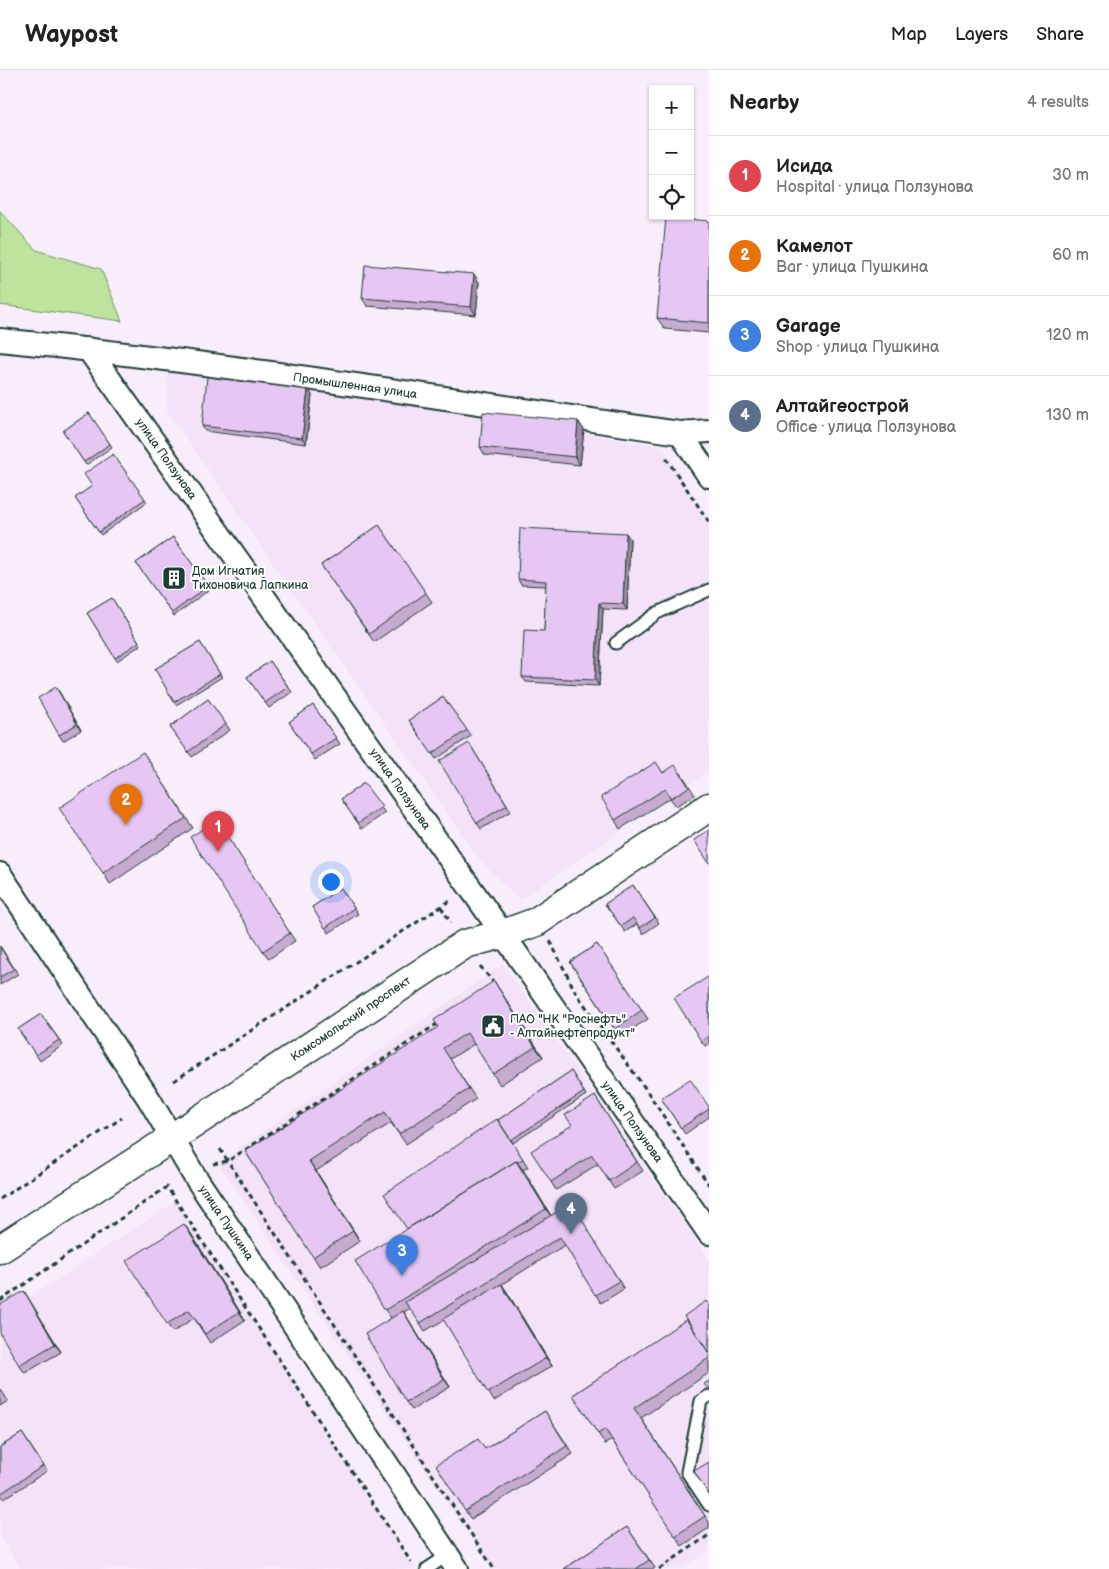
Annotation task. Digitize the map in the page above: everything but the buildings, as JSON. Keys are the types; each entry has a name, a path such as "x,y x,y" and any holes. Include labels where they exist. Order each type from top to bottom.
{"street":[{"name":"Промышленная улица","path":"0,340 88,349 680,433 709,431"},
{"name":"улица Ползунова","path":"88,349 470,887 709,1233"},
{"path":"680,433 709,476"},
{"name":"Комсомольский проспект","path":"0,1249 172,1138 465,944 503,934 536,922 709,807"},
{"name":"улица Пушкина","path":"0,874 149,1099 192,1172 452,1562"}],"lane":[{"path":"616,642 657,613 709,590"},
{"path":"709,1396 701,1401 687,1472 709,1505"},
{"path":"427,1569 452,1562"}],"path":[{"path":"666,458 709,522"},
{"path":"174,1082 470,887"},
{"path":"548,938 576,993 645,1088 709,1185"},
{"path":"488,990 496,985"},
{"path":"211,1164 228,1161 447,1017"},
{"path":"0,1199 122,1118"},
{"path":"220,1149 494,1569"},
{"path":"0,1301 167,1187 416,1569"},
{"path":"660,1569 709,1535"}],"shaded area":[{"path":"168,363 663,447 709,523 709,771 519,900 479,859 167,411"},
{"path":"503,964 709,1259 709,1550 681,1569 492,1569 218,1163"},
{"path":"176,1201 415,1569 21,1569 0,1536 0,1317"}],"green space":[{"path":"0,211 36,250 101,269 122,321 0,305"}],"place":[{"name":"Дом Игнатия Тихоновича Лапкина","path":"174,578"},
{"name":"Камелот","path":"126,825"},
{"name":"Исида","path":"218,852"},
{"name":"ПАО \"НК \"Роснефть\" - Алтайнефтепродукт\"","path":"493,1026"},
{"name":"Алтайгеострой","path":"571,1234"},
{"name":"Garage","path":"402,1276"}]}
